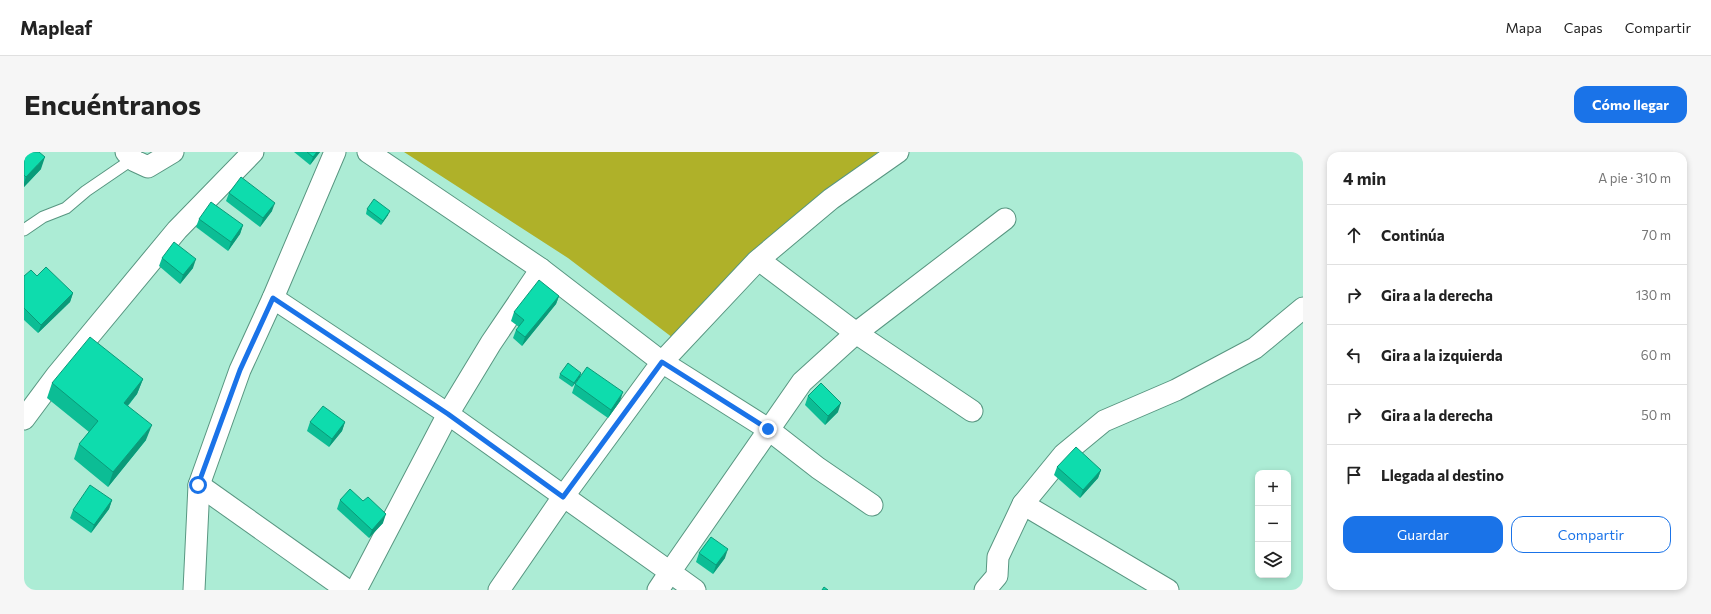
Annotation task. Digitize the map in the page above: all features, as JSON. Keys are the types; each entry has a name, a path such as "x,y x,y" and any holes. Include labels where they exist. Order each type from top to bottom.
{"street":[{"path":"126,152 135,160 148,167 173,152"},
{"path":"24,419 56,376 177,230 253,152"},
{"path":"194,590 198,485 240,370 273,298 335,152"},
{"path":"368,152 541,269 662,362 768,429 818,468 872,505"},
{"path":"500,590 563,497 662,362 758,260 831,199 898,152"},
{"path":"658,590 768,429 802,382 856,333 1005,219"},
{"path":"758,260 856,333 972,411"},
{"path":"356,590 448,414 491,343 541,269"},
{"path":"273,298 448,414 695,590"},
{"path":"985,590 997,576 998,557 1023,504 1064,454 1104,421 1176,390 1255,348 1303,308"},
{"path":"198,485 347,590"},
{"path":"1023,504 1168,590"}],"lane":[{"path":"24,230 43,217 66,208 86,191 127,163 148,167"}],"shaded area":[{"path":"404,152 878,152 754,252 677,341 568,258"}],"building":[{"path":"24,152 39,152 45,157 26,177 24,175"},
{"path":"307,152 317,152 313,157"},
{"path":"241,177 275,203 263,218 229,193"},
{"path":"374,199 390,211 383,221 367,209"},
{"path":"211,202 243,225 231,242 199,219"},
{"path":"174,242 196,259 183,275 162,258"},
{"path":"46,267 73,293 41,325 24,308 24,276 31,270 37,276"},
{"path":"539,280 559,296 525,337 516,330 524,320 514,312"},
{"path":"90,337 143,379 124,403 152,425 113,472 79,444 98,421 52,383"},
{"path":"568,363 581,373 574,383 560,374"},
{"path":"587,367 623,392 611,410 575,384"},
{"path":"821,383 841,403 828,416 808,396"},
{"path":"323,406 345,422 332,439 310,422"},
{"path":"1076,447 1101,470 1083,490 1057,467"},
{"path":"90,485 112,500 94,525 73,510"},
{"path":"350,489 363,501 368,497 386,514 372,530 340,500"},
{"path":"711,537 728,549 716,565 699,553"}],"route":[{"path":"198,485 240,370 273,298 448,414 563,497 662,362 768,429"}]}
